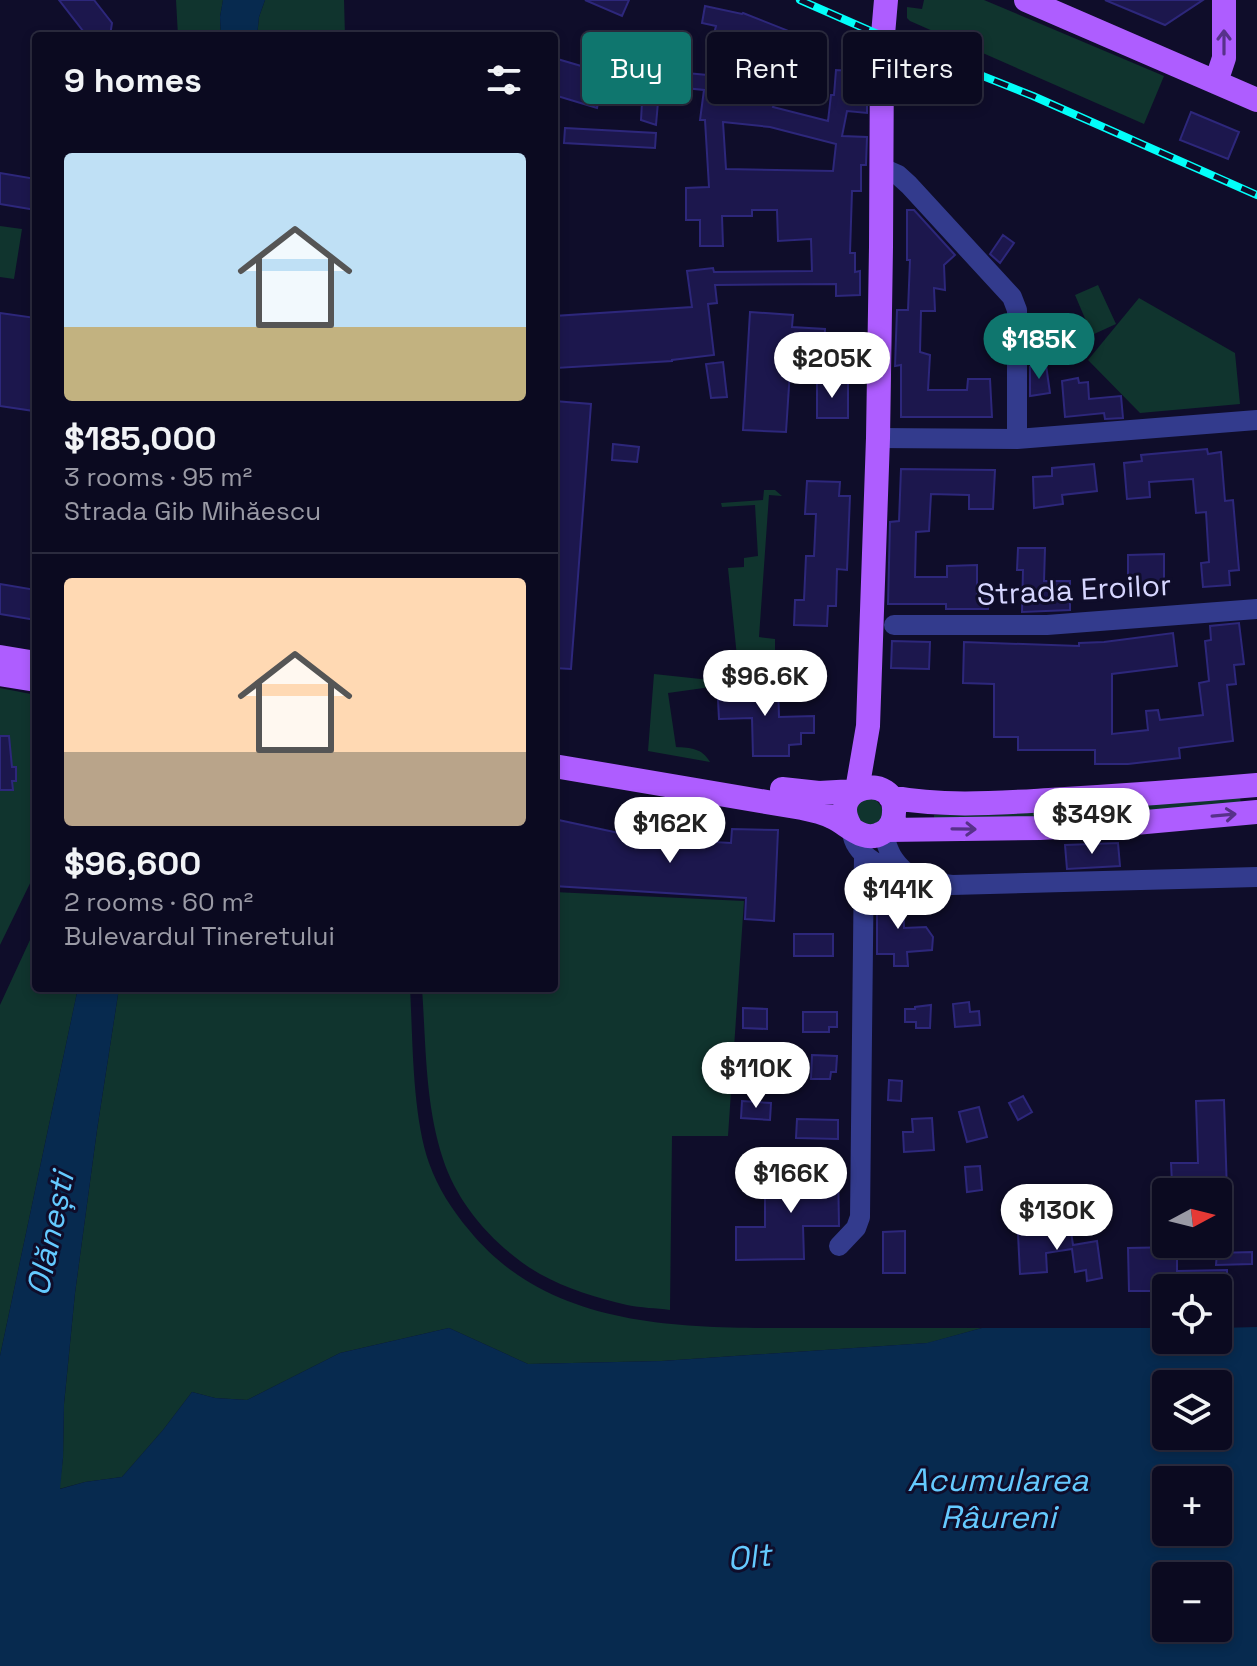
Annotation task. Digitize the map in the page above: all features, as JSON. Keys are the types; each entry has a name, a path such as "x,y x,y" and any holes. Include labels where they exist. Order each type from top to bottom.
{"main road":[{"path":"850,827 845,808 856,791 868,726 878,438 882,46 886,0"},
{"path":"1026,0 1257,100"},
{"path":"1216,82 1224,58 1224,0"},
{"path":"0,657 32,662"},
{"path":"0,674 32,679"},
{"path":"868,726 872,756 894,805 892,823 885,831"},
{"path":"558,752 791,790 819,793 871,787 887,794 928,802 981,803 1257,785"},
{"path":"558,767 802,808 825,814 861,835 872,837 885,831 914,828 1040,828 1257,812"}],"street":[{"path":"882,168 898,175 909,185 1012,297 1017,310 1017,439"},
{"path":"878,438 1017,439 1257,425"},
{"name":"Strada Eroilor","path":"894,625 1069,624 1257,609"},
{"path":"850,827 864,855 877,864 939,884 1257,877"},
{"path":"885,831 888,850 895,863 918,878"},
{"path":"839,1246 856,1228 860,1217 864,855"}],"green space":[{"path":"176,0 223,0 221,32 178,32"},
{"path":"265,0 344,0 345,32 257,32"},
{"path":"924,0 984,0 1164,76 1144,124 982,53 982,32 935,32 907,18 907,7 922,9"},
{"path":"0,226 22,229 14,279 0,277"},
{"path":"1098,285 1116,324 1092,335 1075,295"},
{"path":"1139,298 1235,353 1240,404 1140,413 1088,360"},
{"path":"764,490 775,490 782,496 769,495 759,637 775,639 775,662 742,661 737,657 728,568 744,567 744,558 758,556 755,505 722,507 721,503 763,500"},
{"path":"654,674 710,680 711,687 668,693 676,747 700,751 710,762 648,751"},
{"path":"0,688 32,694 32,879 0,945"},
{"path":"1240,797 1241,804 993,824 934,822 934,815 993,815"},
{"path":"869,798 877,801 883,809 882,818 876,826 861,825 855,809 857,804"},
{"path":"558,892 744,901 728,1136 672,1136 670,1310 632,1306 571,1289 524,1264 494,1239 458,1193 443,1159 427,1074 422,992 558,992"},
{"path":"32,936 32,992 77,992 0,1356 0,1005"},
{"path":"118,992 410,992 414,1077 419,1122 429,1163 451,1207 469,1230 502,1263 538,1288 578,1305 665,1323 756,1328 982,1328 928,1343 662,1361 528,1364 449,1328 340,1353 247,1400 215,1398 192,1392 122,1477 59,1489 75,1293"}],"water":[{"path":"223,0 265,0 257,32 221,32"},
{"name":"Acumularea Râureni","path":"77,992 118,992 75,1293 64,1404 60,1489 122,1477 192,1392 215,1398 247,1400 340,1353 449,1328 528,1364 662,1361 927,1343 982,1328 1152,1328 1152,1354 1232,1354 1232,1328 1257,1327 1257,1666 0,1666 0,1356"}],"pier":[{"path":"982,1324 1152,1324 1152,1328 967,1328"}],"building":[{"path":"59,0 94,0 112,23 111,32 84,32"},
{"path":"585,0 629,0 622,16"},
{"path":"1105,0 1203,0 1165,25"},
{"path":"705,6 743,13 791,32 714,32 716,26 702,23"},
{"path":"558,59 582,66 582,103 558,96"},
{"path":"836,70 843,70 843,104 867,104 867,113 847,111 842,136 867,137 866,165 861,165 861,191 852,191 850,253 855,253 855,272 860,271 860,295 836,296 836,284 715,285 717,303 708,304 714,355 672,361 558,368 558,316 692,307 687,271 713,268 714,272 812,271 811,239 778,241 777,210 752,210 752,216 722,216 723,246 700,246 700,220 686,220 686,188 709,187 705,120 700,120 704,90 691,89 691,73 707,75 707,104 774,104 773,107 828,121","holes":["723,122 770,127 836,144 833,171 726,169"]},
{"path":"642,104 658,104 656,125 641,120"},
{"path":"1191,112 1239,132 1228,159 1180,140"},
{"path":"565,128 656,133 655,148 564,143"},
{"path":"0,173 32,178 32,209 0,204"},
{"path":"907,210 914,210 955,255 944,265 945,290 934,288 935,311 921,311 920,352 930,355 928,390 967,390 968,379 990,379 992,417 901,417 901,365 895,366 897,310 908,310 910,260 907,260"},
{"path":"1003,235 1014,243 1000,263 990,254"},
{"path":"750,312 793,315 792,327 825,329 824,356 791,355 786,432 743,430"},
{"path":"0,313 32,317 32,411 0,406"},
{"path":"723,362 727,397 711,398 706,364"},
{"path":"1046,365 1050,393 1030,396 1030,367"},
{"path":"1078,378 1079,383 1088,382 1089,399 1121,396 1123,418 1105,419 1104,413 1065,417 1062,381"},
{"path":"817,381 848,381 848,418 817,418"},
{"path":"558,401 591,404 571,669 558,668"},
{"path":"613,444 639,447 637,462 612,460"},
{"path":"1207,449 1208,454 1221,452 1225,501 1233,500 1239,570 1229,571 1230,585 1203,587 1201,563 1209,562 1206,512 1196,513 1193,479 1149,482 1150,497 1127,499 1124,463 1142,461 1141,455"},
{"path":"1094,464 1097,491 1062,495 1063,504 1034,508 1033,477 1052,476 1052,468"},
{"path":"901,469 995,470 993,509 969,509 969,495 931,494 929,531 916,532 915,577 947,577 947,566 977,565 977,593 989,594 988,609 946,609 946,604 888,604 890,522 899,521"},
{"path":"807,481 840,482 839,496 850,496 847,570 837,569 836,606 828,606 827,626 794,625 795,600 804,600 806,556 814,556 816,514 805,514"},
{"path":"1018,548 1045,548 1044,581 1070,581 1070,610 1022,612 1023,570 1017,570"},
{"path":"1164,554 1164,585 1140,586 1140,576 1128,576 1128,555"},
{"path":"0,584 32,589 32,619 0,614"},
{"path":"1239,623 1244,664 1234,665 1236,684 1227,685 1233,741 1179,748 1180,758 1095,764 1095,750 1018,750 1018,737 994,737 994,684 963,683 964,642 1079,646 1079,643 1173,633 1177,666 1112,674 1112,734 1148,730 1146,711 1158,710 1160,720 1203,715 1199,683 1209,681 1205,641 1211,640 1210,626"},
{"path":"892,641 930,642 929,669 891,668"},
{"path":"778,682 779,717 814,716 814,733 801,733 801,744 789,745 789,756 753,756 752,718 719,719 718,700 730,699 731,683"},
{"path":"0,736 9,736 12,767 16,767 13,790 0,790"},
{"path":"558,820 642,838 731,843 732,829 778,830 774,921 745,919 746,898 558,886"},
{"path":"1118,843 1120,866 1067,869 1065,845"},
{"path":"903,893 904,928 926,927 933,937 932,950 907,952 908,966 894,966 894,954 877,954 877,894"},
{"path":"794,934 833,934 833,956 794,956"},
{"path":"969,1002 970,1012 979,1011 980,1025 955,1027 953,1004"},
{"path":"931,1005 930,1028 916,1028 916,1022 905,1022 905,1009"},
{"path":"743,1008 767,1009 767,1029 743,1028"},
{"path":"803,1012 837,1012 837,1027 829,1027 829,1032 803,1032"},
{"path":"812,1055 837,1056 836,1072 831,1072 830,1079 811,1079"},
{"path":"889,1080 902,1081 901,1101 888,1100"},
{"path":"1023,1096 1032,1112 1018,1120 1009,1103"},
{"path":"1224,1100 1227,1178 1172,1178 1171,1163 1198,1163 1196,1101"},
{"path":"742,1101 771,1103 770,1120 741,1118"},
{"path":"979,1107 987,1137 967,1142 959,1112"},
{"path":"932,1118 934,1150 904,1152 903,1132 913,1132 912,1119"},
{"path":"797,1119 838,1120 838,1139 796,1138"},
{"path":"980,1166 982,1190 967,1192 965,1167"},
{"path":"838,1168 839,1226 803,1226 804,1259 736,1260 736,1227 765,1227 765,1178 803,1178 803,1169"},
{"path":"1098,1192 1100,1217 1072,1219 1070,1194"},
{"path":"1070,1225 1073,1245 1097,1241 1102,1278 1087,1281 1086,1270 1075,1272 1072,1249 1046,1253 1047,1272 1020,1274 1018,1234 1047,1232 1047,1228"},
{"path":"905,1231 905,1273 883,1273 883,1232"},
{"path":"1128,1248 1152,1248 1152,1258 1177,1258 1177,1271 1227,1270 1227,1274 1152,1274 1152,1291 1129,1291"},
{"path":"1252,1252 1252,1264 1216,1265 1217,1258 1232,1258 1232,1253"}],"railway":[{"path":"800,0 1033,96 1257,195"}],"water label":[{"name":"Olănești","path":"50,1234"},
{"name":"Olt","path":"749,1557"}]}
